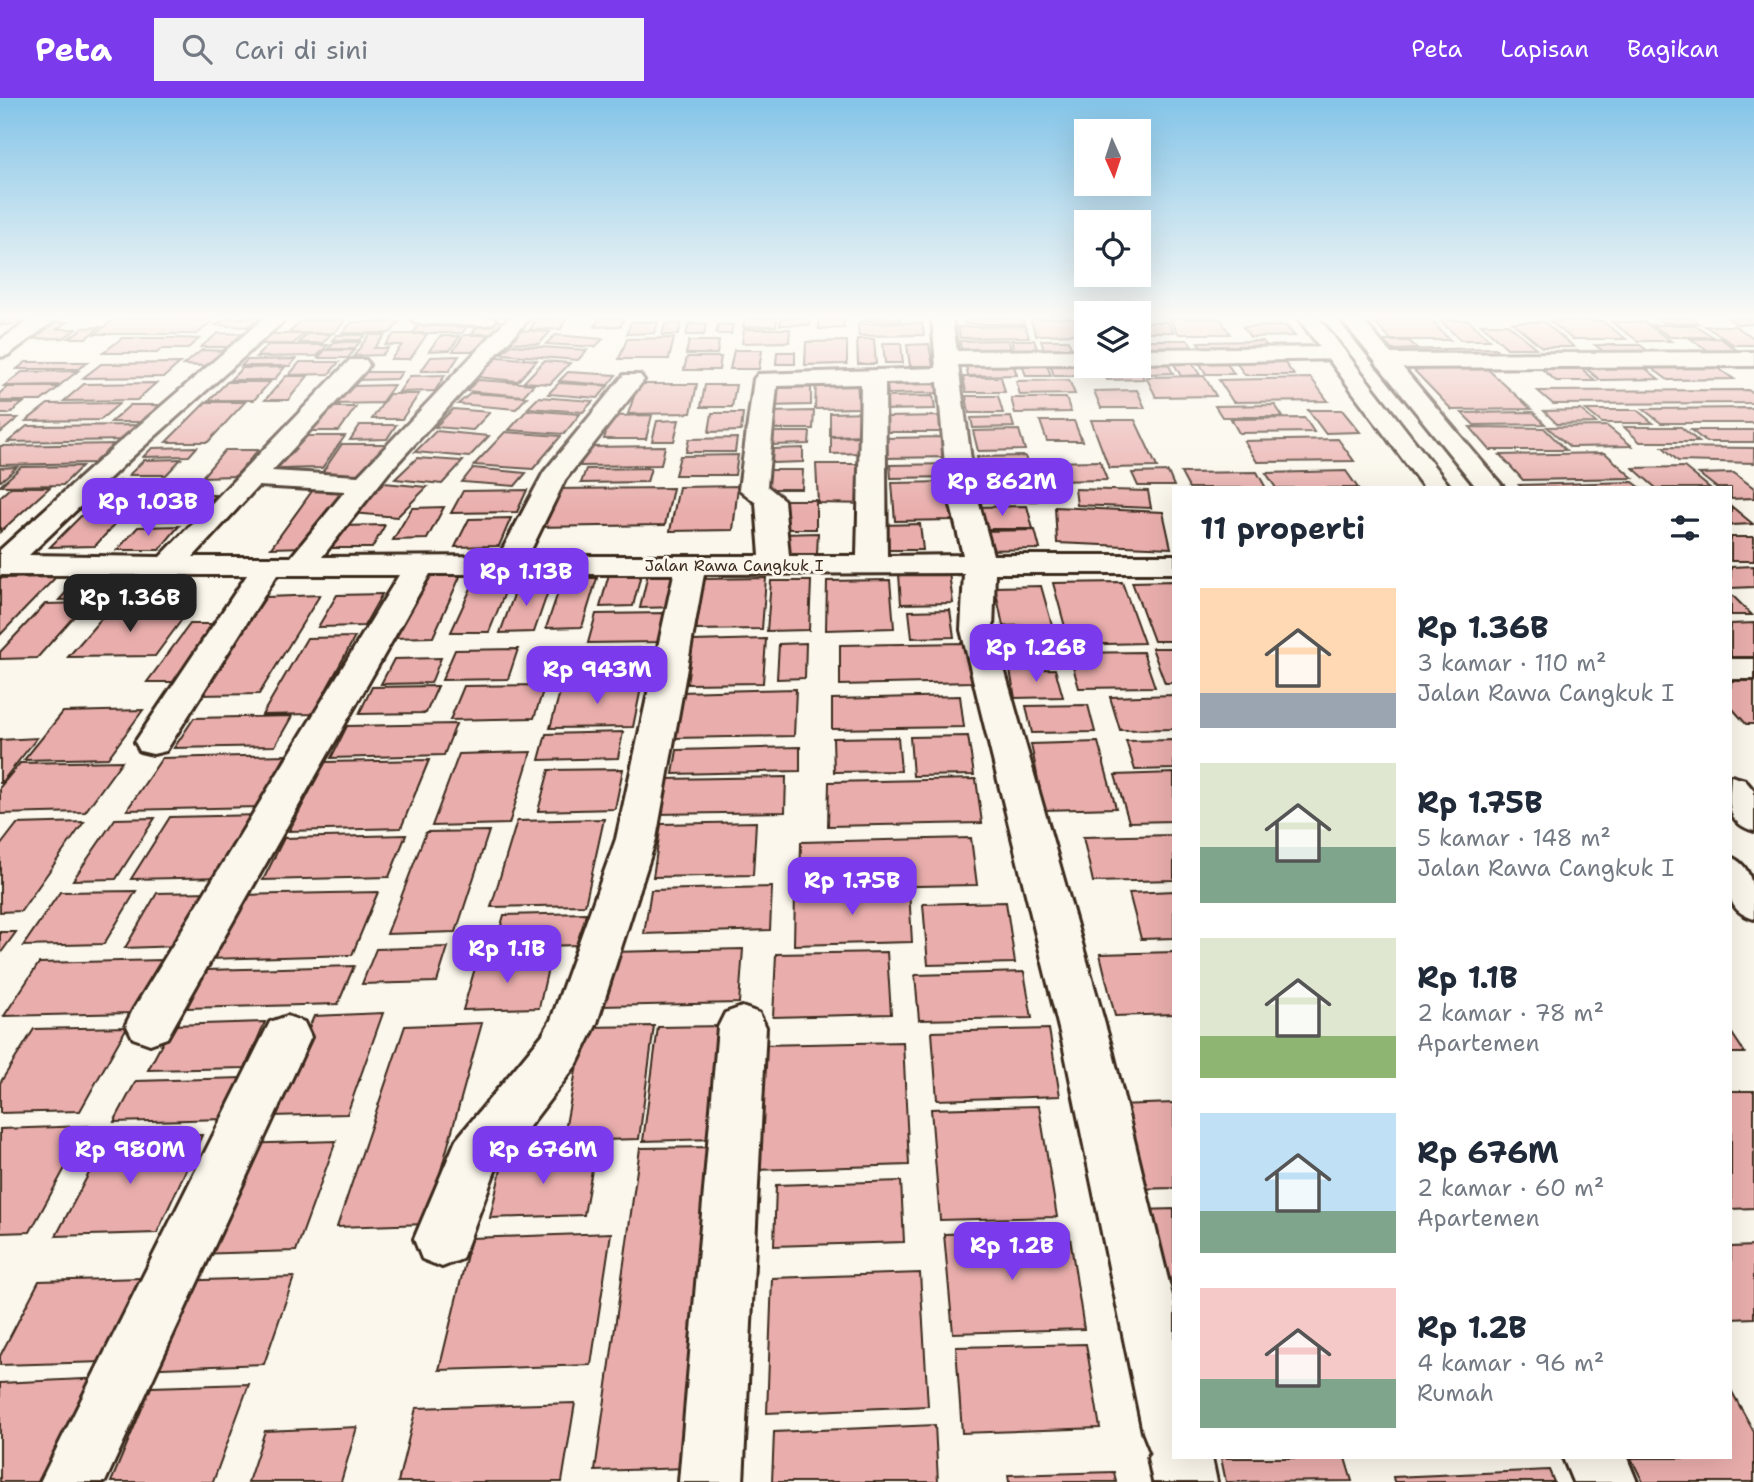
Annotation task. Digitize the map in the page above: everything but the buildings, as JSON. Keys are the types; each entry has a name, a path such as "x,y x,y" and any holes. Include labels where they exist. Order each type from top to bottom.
{"street":[{"path":"1,564 203,383"},
{"path":"168,566 342,383"},
{"path":"153,742 284,566 365,484 456,383"},
{"path":"509,565 553,478 630,383"},
{"path":"766,383 753,489 770,500 775,564"},
{"path":"872,565 873,383"},
{"path":"948,383 961,489 980,565 976,630 1088,1049 1172,1423"},
{"path":"1357,383 1436,486"},
{"path":"1404,383 1489,486"},
{"path":"254,478 365,484"},
{"name":"Jalan Rawa Cangkuk I","path":"1,564 1172,564"},
{"path":"150,1024 419,565"},
{"path":"442,1240 474,1157 560,1049 573,1023 636,839 691,565"},
{"path":"1732,669 1754,669"},
{"path":"1732,874 1754,903"},
{"path":"711,1482 742,1027"},
{"path":"72,1482 287,1037"},
{"path":"1180,1459 1185,1482"},
{"path":"1595,1459 1605,1482"}]}
